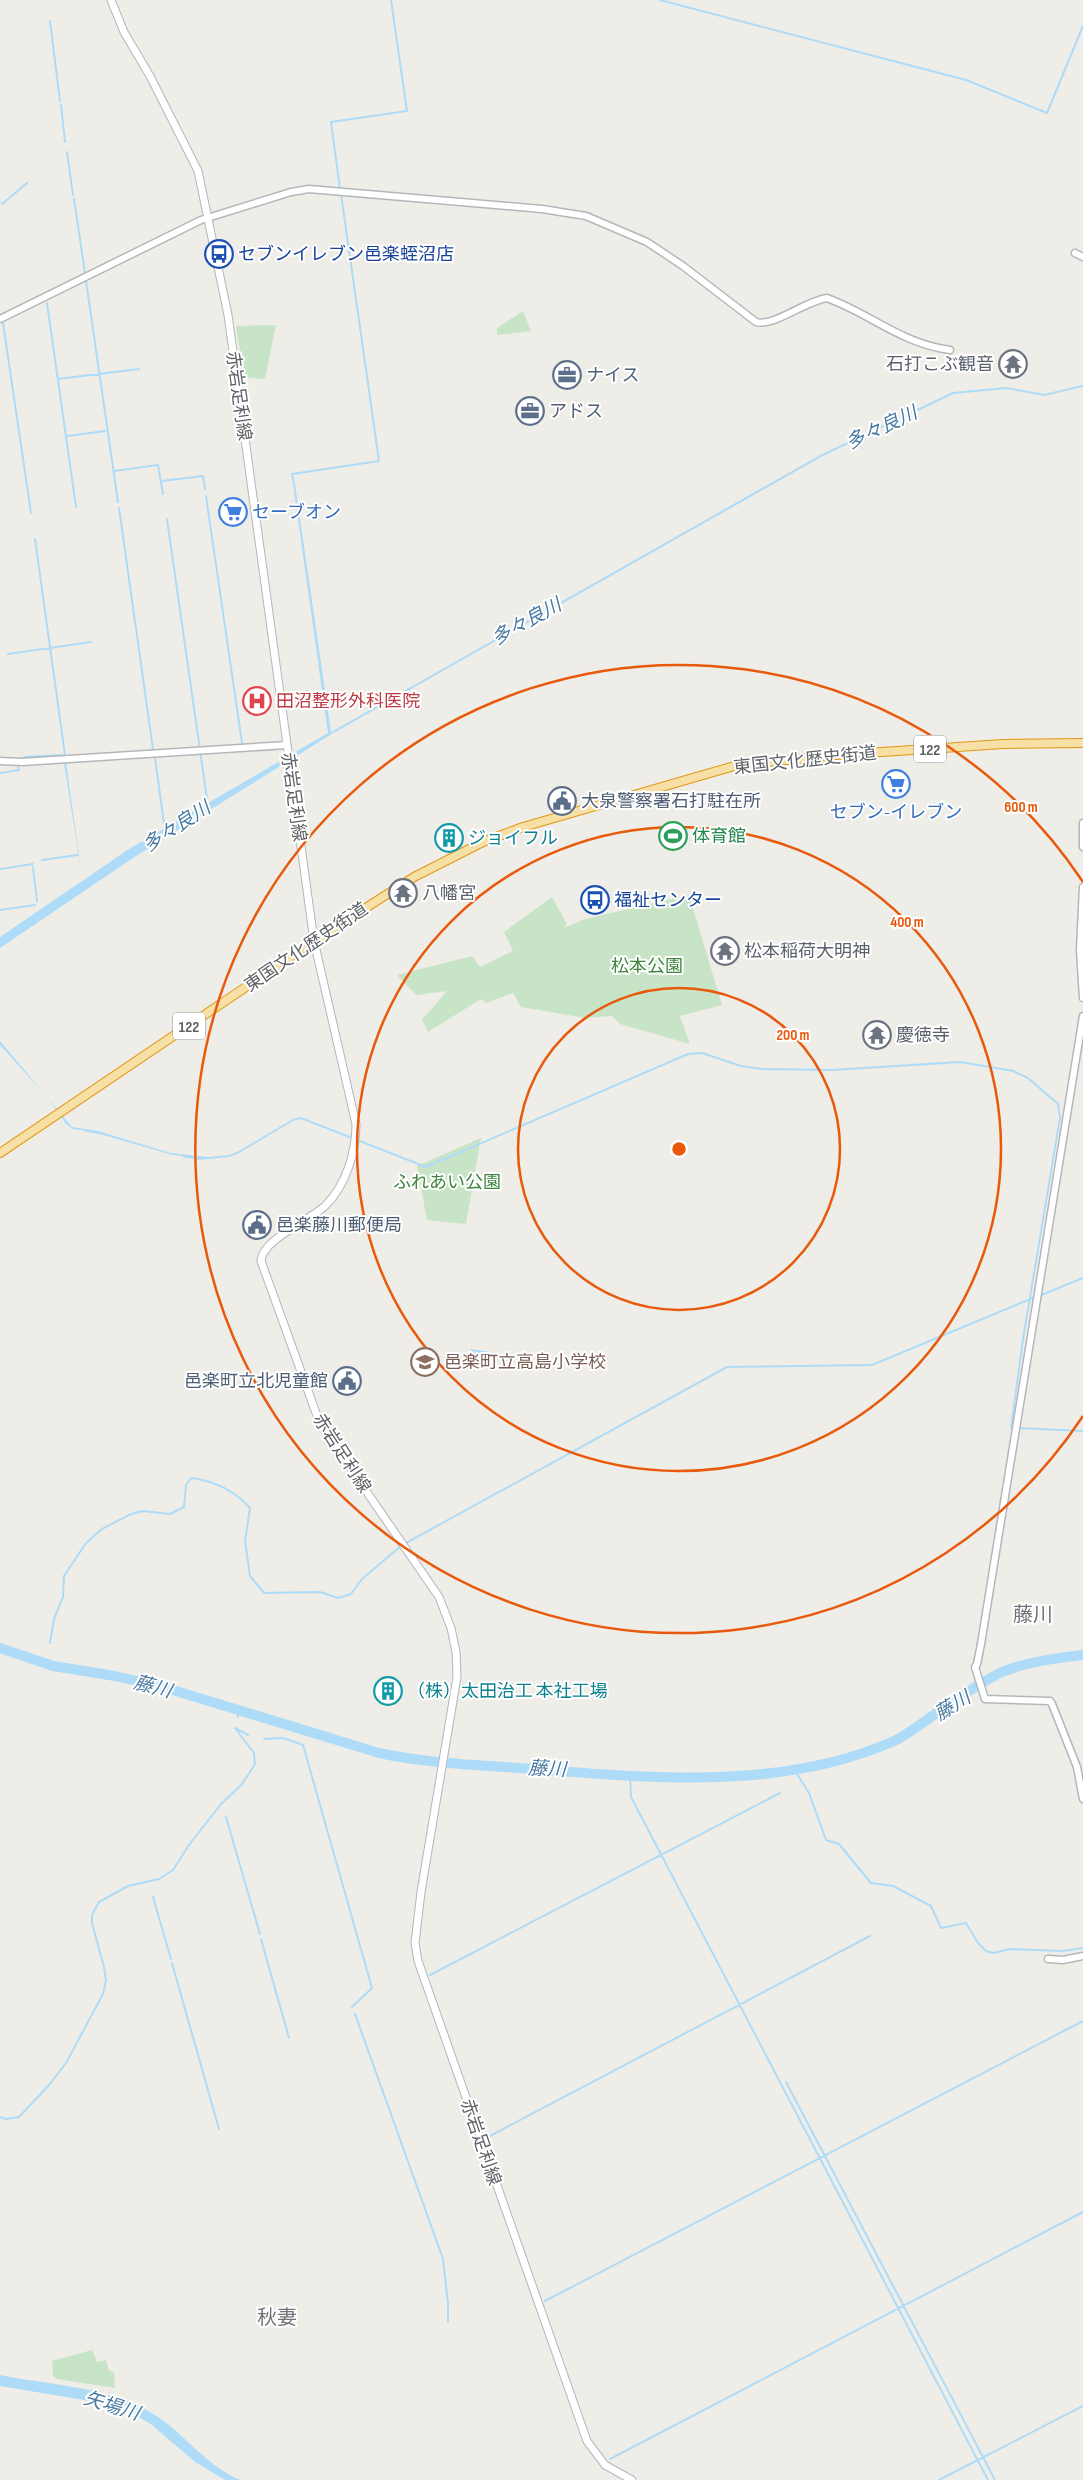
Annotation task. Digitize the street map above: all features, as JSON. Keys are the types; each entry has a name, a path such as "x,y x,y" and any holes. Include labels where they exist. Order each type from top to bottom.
{"highway":[{"name":"東国文化歴史街道","path":"0,1153 314,941 414,877 484,842 565,814 708,773 778,760 1003,744 1083,743"}],"main road":[{"name":"赤岩足利線","path":"111,0 124,32 150,76 198,171 206,218 226,308 314,941 356,1124 355,1148 345,1175 330,1200 317,1213 270,1244 261,1254 261,1261 316,1414 404,1543 439,1597 448,1616 454,1640 456,1677 419,1902 415,1943 418,1961 587,2441 605,2465 632,2480"}],"street":[{"path":"0,320 206,218 291,192 309,190 568,212 586,216 647,242 684,266 756,322 768,323 794,309 827,298 888,330 921,344 950,350"},
{"path":"1075,253 1083,257"},
{"path":"0,761 22,762 287,745"},
{"path":"1083,822 1083,847"},
{"path":"1083,887 1080,950 1083,998"},
{"path":"1083,1016 981,1644 975,1667 985,1699 1050,1701 1077,1767 1083,1799"},
{"path":"1048,1959 1063,1960 1083,1956"}],"green space":[{"path":"523,311 531,331 497,335 497,328"},
{"path":"276,325 265,379 244,377 236,326"},
{"name":"松本公園","path":"689,895 722,1005 680,1016 690,1044 620,1024 612,1016 585,1018 521,1007 513,993 486,1003 481,999 428,1032 422,1020 447,991 416,995 397,975 472,956 480,967 513,951 504,932 552,897 567,924 564,928 585,919"},
{"name":"ふれあい公園","path":"481,1138 466,1224 427,1220 417,1166"},
{"path":"92,2350 97,2362 106,2360 109,2371 114,2372 115,2388 57,2379 53,2375 52,2361"}],"water":[{"path":"901,417 821,457 330,735 136,856 0,948 0,937 129,849 328,733 292,477 295,484 331,732 822,454"},
{"path":"64,763 66,763 82,876"},
{"path":"0,1041 45,1095 0,1045"},
{"path":"48,1098 72,1127 98,1131 171,1153 208,1157 210,1159 173,1155 93,1132 73,1129 66,1124"},
{"path":"471,1349 491,1352 489,1363 469,1360"},
{"name":"矢場川","path":"0,2375 82,2388 121,2399 140,2407 169,2425 206,2459 227,2474 240,2480 225,2480 195,2462 152,2425 130,2412 96,2402 0,2386"}],"waterway":[{"path":"340,189 331,122 407,111 391,0"},
{"path":"660,0 966,80 1047,113 1083,26"},
{"path":"50,21 60,101"},
{"path":"61,105 65,142"},
{"path":"67,152 73,195"},
{"path":"2,204 27,183"},
{"path":"293,479 292,474 379,461 341,194"},
{"path":"74,199 85,273"},
{"path":"86,281 118,502"},
{"path":"47,303 76,507"},
{"path":"3,323 31,513"},
{"path":"58,379 139,369"},
{"name":"多々良川","path":"901,418 953,393 1006,388 1044,395 1083,386"},
{"path":"68,436 105,431"},
{"path":"114,471 158,465 163,494"},
{"path":"162,481 203,476 205,489"},
{"path":"206,496 242,743"},
{"path":"119,508 153,749"},
{"path":"167,519 207,799"},
{"path":"35,539 65,755"},
{"path":"8,654 91,642"},
{"path":"24,757 62,755"},
{"path":"155,758 164,824"},
{"path":"0,773 19,770 18,767"},
{"path":"42,860 78,855"},
{"path":"0,869 33,864"},
{"path":"33,867 37,901"},
{"path":"0,910 35,905"},
{"path":"198,1159 229,1156 293,1120 301,1118 426,1167 688,1054 702,1053 741,1066 762,1069 832,1070 960,1062 1013,1071 1028,1078 1058,1104 1060,1118 1023,1339 1011,1428 1013,1428"},
{"path":"86,1131 99,1133"},
{"path":"183,1156 193,1158"},
{"path":"1039,1296 1083,1278"},
{"path":"406,1543 727,1367 872,1365 1035,1297"},
{"path":"1018,1428 1083,1431"},
{"path":"50,1643 54,1619 63,1597 64,1576 86,1543 102,1529 131,1514 143,1511 170,1514 184,1507 186,1485 191,1478 208,1482 231,1492 250,1508 245,1541 250,1576 264,1593 320,1592 338,1598 351,1594 362,1579 402,1545"},
{"name":"藤川","path":"0,1648 53,1666 115,1676 163,1687 379,1753 398,1757 456,1764 670,1777 716,1777 761,1774 807,1768 851,1757 900,1738 972,1689 1002,1672 1031,1663 1083,1655"},
{"name":"藤川","path":"237,1710 238,1717"},
{"path":"235,1728 248,1735"},
{"path":"0,2117 6,2119 19,2117 49,2085 66,2063 103,1994 106,1981 104,1967 92,1923 92,1915 99,1902 128,1886 159,1879 173,1870 189,1845 221,1804 242,1784 255,1764 254,1753 235,1728"},
{"path":"264,1739 283,1738 303,1745 372,1988 352,2007"},
{"path":"795,1771 809,1793 826,1840 839,1844 871,1883 893,1886 931,1906 941,1928 966,1923 978,1943 986,1951 993,1953 1010,1949 1063,1951 1083,1948"},
{"path":"630,1775 631,1797 988,2480"},
{"path":"430,1975 780,1793"},
{"path":"226,1817 260,1934"},
{"path":"153,1897 171,1959"},
{"path":"488,2137 870,1936"},
{"path":"261,1939 289,2038"},
{"path":"172,1963 219,2129"},
{"path":"355,2014 443,2259 448,2303 448,2322"},
{"path":"545,2301 1083,2021"},
{"path":"786,2082 995,2480"},
{"path":"610,2459 1083,2212"},
{"path":"939,2480 1083,2406"}],"place":[{"name":"セブンイレブン邑楽蛭沼店","path":"219,254"},
{"name":"石打こぶ観音","path":"1013,364"},
{"name":"ナイス","path":"567,375"},
{"name":"アドス","path":"530,411"},
{"name":"セーブオン","path":"233,512"},
{"name":"田沼整形外科医院","path":"257,701"},
{"name":"セブン-イレブン","path":"896,784"},
{"name":"大泉警察署石打駐在所","path":"562,801"},
{"name":"体育館","path":"673,836"},
{"name":"ジョイフル","path":"449,838"},
{"name":"八幡宮","path":"403,893"},
{"name":"福祉センター","path":"595,900"},
{"name":"松本稲荷大明神","path":"725,951"},
{"name":"慶徳寺","path":"877,1035"},
{"name":"邑楽藤川郵便局","path":"257,1225"},
{"name":"邑楽町立高島小学校","path":"425,1362"},
{"name":"邑楽町立北児童館","path":"347,1381"},
{"name":"（株）太田治工 本社工場","path":"388,1691"}],"district":[{"name":"藤川","path":"1033,1614"},
{"name":"秋妻","path":"277,2317"}]}
